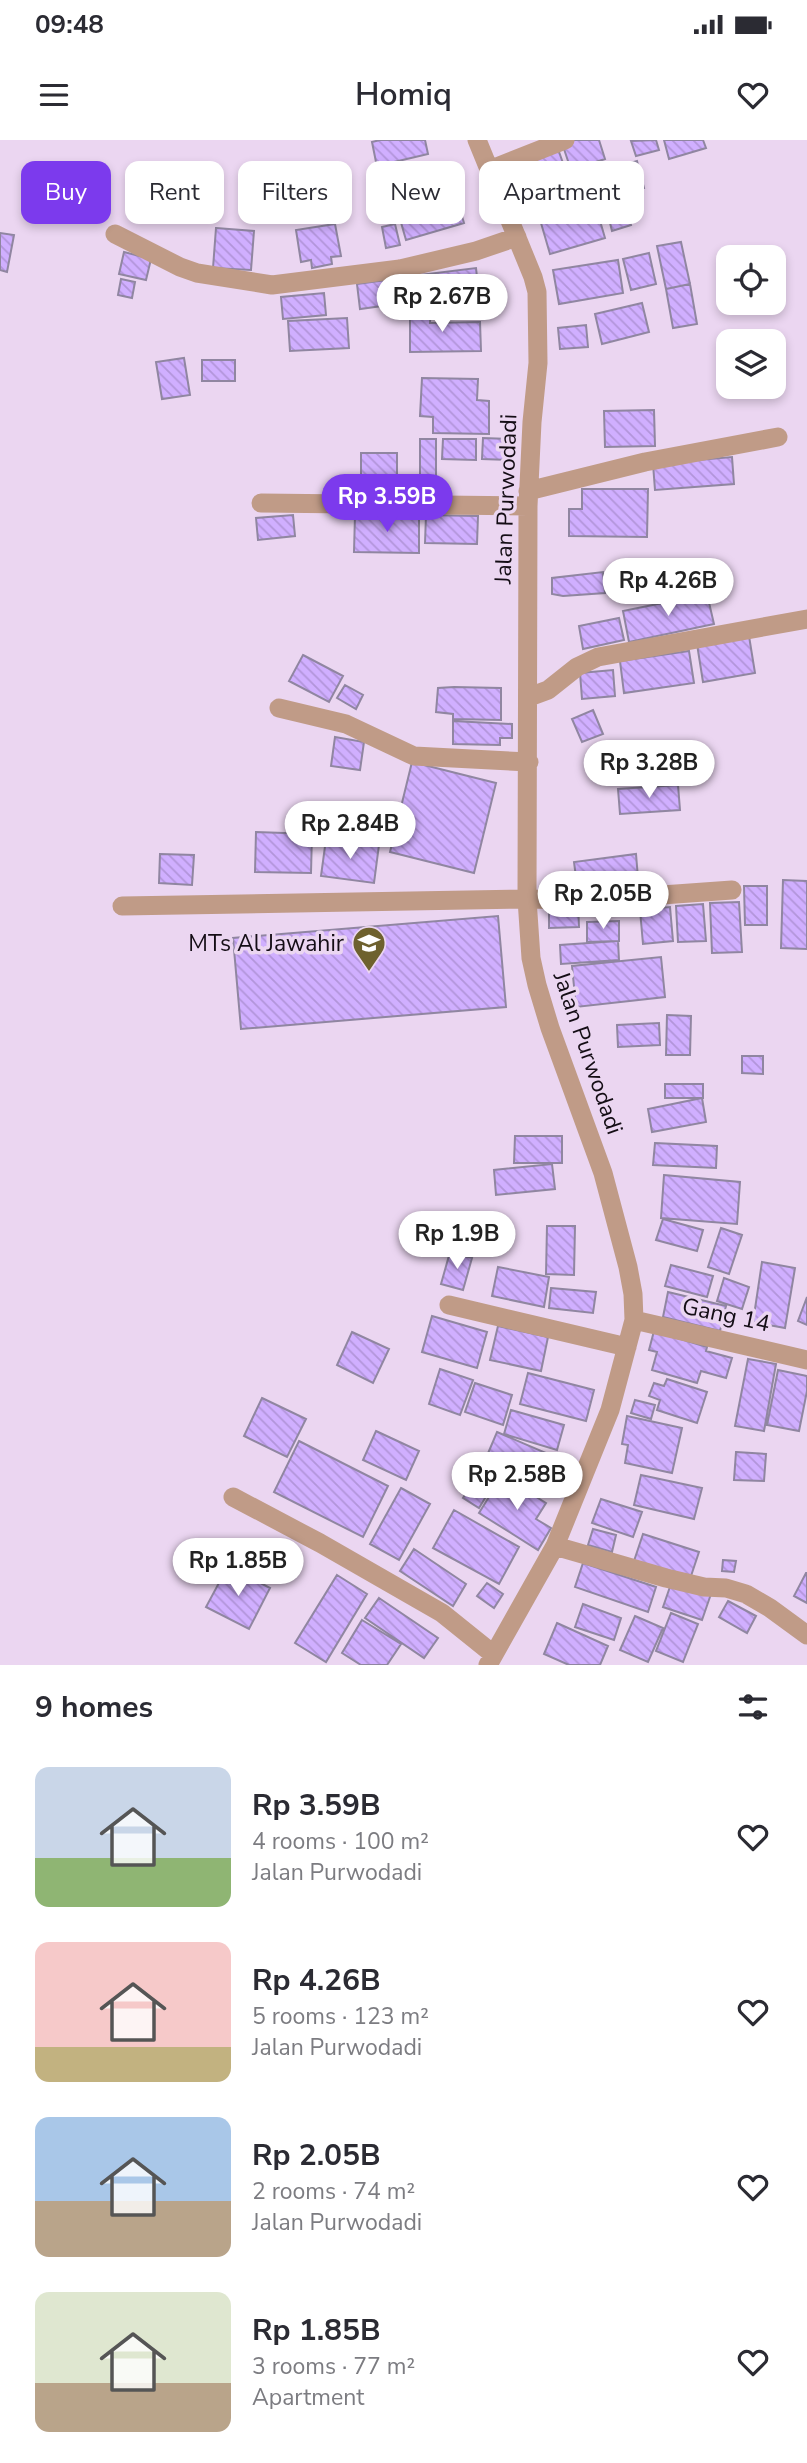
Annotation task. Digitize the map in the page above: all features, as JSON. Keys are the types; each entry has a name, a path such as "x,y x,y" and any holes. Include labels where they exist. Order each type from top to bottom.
{"street":[{"name":"Jalan Purwodadi","path":"477,140 485,161"},
{"path":"512,161 565,140"},
{"name":"Jalan Purwodadi","path":"491,1660 555,1546 610,1410 634,1320 628,1266 603,1173 550,1028 531,958 527,899 528,498 538,363 538,300 533,277 512,224"},
{"path":"115,234 180,267 244,282 272,285 400,269 475,251 517,237"},
{"path":"261,503 528,498 645,462 778,436"},
{"path":"529,697 548,690 577,667 598,657 807,619"},
{"path":"279,708 346,724 414,755 528,762"},
{"path":"122,906 592,900 732,890"},
{"path":"449,1305 626,1347"},
{"name":"Gang 14","path":"634,1320 807,1360"},
{"path":"233,1497 442,1613 491,1660"},
{"path":"555,1546 666,1578 746,1594 807,1635"}],"building":[{"path":"425,140 428,154 398,161 376,161 372,142"},
{"path":"572,140 599,140 605,159 568,161 562,143"},
{"path":"656,140 659,150 636,156 631,141"},
{"path":"664,140 703,140 706,148 669,159"},
{"path":"557,146 562,161 531,161 529,155"},
{"path":"335,224 341,256 331,257 332,264 312,268 311,260 301,262 296,230"},
{"path":"395,224 400,245 386,248 382,227"},
{"path":"401,224 461,224 406,240"},
{"path":"541,224 601,224 605,238 550,254"},
{"path":"610,224 631,224 631,225 612,231"},
{"path":"216,228 254,231 251,270 213,268"},
{"path":"0,233 14,235 7,272 0,270"},
{"path":"681,242 690,284 666,289 657,246"},
{"path":"124,252 151,259 146,280 119,274"},
{"path":"649,253 656,284 631,290 623,259"},
{"path":"618,260 623,293 559,304 553,270"},
{"path":"476,268 479,295 422,301 419,275"},
{"path":"401,278 404,303 360,309 357,284"},
{"path":"121,279 135,282 132,298 118,295"},
{"path":"690,284 697,324 673,328 666,289"},
{"path":"324,293 326,315 283,319 281,297"},
{"path":"642,303 649,332 602,344 595,314"},
{"path":"410,307 431,307 430,323 480,322 481,351 410,352"},
{"path":"347,318 349,348 290,351 288,321"},
{"path":"586,325 588,347 560,349 558,328"},
{"path":"184,358 190,395 162,399 156,362"},
{"path":"202,360 235,360 235,381 202,381"},
{"path":"422,378 478,379 477,400 489,401 489,434 433,433 433,417 420,416"},
{"path":"654,410 655,446 605,447 604,411"},
{"path":"483,438 510,439 509,460 482,459"},
{"path":"420,439 436,439 436,483 420,483"},
{"path":"443,439 476,439 476,460 442,459"},
{"path":"361,453 397,453 397,478 361,478"},
{"path":"732,457 734,484 655,490 653,464"},
{"path":"582,489 648,489 647,537 569,536 569,509 582,509"},
{"path":"293,515 295,536 258,540 256,518"},
{"path":"355,515 419,516 419,553 354,552"},
{"path":"426,515 478,516 477,544 425,543"},
{"path":"603,572 605,593 563,596 552,594 552,578"},
{"path":"707,594 714,624 629,642 623,611"},
{"path":"619,618 624,640 583,649 579,626"},
{"path":"749,636 755,673 703,682 697,644"},
{"path":"689,651 694,683 624,693 620,661"},
{"path":"303,655 343,676 329,702 289,681"},
{"path":"613,670 615,696 582,699 580,673"},
{"path":"345,685 363,695 356,709 337,698"},
{"path":"438,688 501,688 501,720 453,719 453,714 436,712"},
{"path":"593,710 603,734 582,742 572,719"},
{"path":"453,721 512,724 512,738 500,738 500,745 453,744"},
{"path":"335,737 364,742 360,770 331,766"},
{"path":"412,762 496,783 474,873 390,852"},
{"path":"678,785 680,810 620,814 618,789"},
{"path":"321,812 350,812 350,833 321,833"},
{"path":"256,832 312,834 311,873 255,872"},
{"path":"326,839 379,845 374,883 321,876"},
{"path":"160,854 194,855 192,885 159,883"},
{"path":"636,854 638,878 577,885 574,862"},
{"path":"783,880 807,881 807,949 781,948"},
{"path":"744,886 767,886 767,925 745,925"},
{"path":"739,902 742,952 712,953 710,903"},
{"path":"578,903 579,927 549,928 549,904"},
{"path":"703,904 706,941 678,942 676,906"},
{"path":"670,907 673,941 643,944 640,910"},
{"name":"MTs Al Jawahir","path":"498,916 506,1007 241,1029 233,938"},
{"path":"619,921 619,941 587,942 587,922"},
{"path":"618,941 619,960 561,964 560,945"},
{"path":"661,957 665,997 576,1007 572,966"},
{"path":"667,1015 691,1016 690,1055 666,1055"},
{"path":"659,1023 660,1045 618,1047 617,1025"},
{"path":"742,1056 763,1056 763,1074 742,1073"},
{"path":"665,1084 703,1084 703,1098 665,1098"},
{"path":"702,1098 706,1122 652,1132 648,1109"},
{"path":"515,1136 562,1136 562,1163 514,1163"},
{"path":"655,1143 717,1146 716,1168 653,1165"},
{"path":"552,1164 555,1189 496,1195 494,1170"},
{"path":"664,1175 740,1182 737,1224 661,1218"},
{"path":"663,1219 703,1230 697,1251 656,1240"},
{"path":"547,1226 575,1226 574,1275 546,1274"},
{"path":"721,1228 742,1235 729,1274 708,1267"},
{"path":"450,1252 472,1258 463,1290 441,1284"},
{"path":"762,1262 795,1268 785,1328 753,1322"},
{"path":"671,1265 713,1276 707,1297 665,1286"},
{"path":"498,1267 549,1277 544,1307 492,1296"},
{"path":"724,1278 749,1287 742,1309 717,1301"},
{"path":"551,1288 596,1292 593,1313 549,1308"},
{"path":"668,1292 726,1306 720,1331 663,1317"},
{"path":"807,1297 807,1325 798,1321"},
{"path":"432,1316 487,1332 477,1368 422,1352"},
{"path":"498,1326 548,1337 541,1371 490,1360"},
{"path":"654,1331 707,1347 706,1351 732,1358 726,1378 701,1371 697,1383 652,1370 657,1352 649,1350"},
{"path":"352,1332 389,1349 373,1383 337,1365"},
{"path":"748,1359 776,1364 764,1431 735,1426"},
{"path":"440,1369 473,1380 460,1415 429,1404"},
{"path":"778,1370 807,1376 807,1391 799,1431 767,1425"},
{"path":"528,1373 594,1390 586,1421 520,1404"},
{"path":"667,1379 707,1392 697,1423 657,1410 660,1400 649,1396 654,1383 664,1386"},
{"path":"475,1383 512,1395 503,1425 465,1412"},
{"path":"262,1398 306,1419 287,1457 244,1436"},
{"path":"635,1400 655,1405 651,1419 631,1413"},
{"path":"511,1410 564,1425 557,1450 504,1434"},
{"path":"627,1416 682,1428 672,1473 625,1463 628,1445 622,1444"},
{"path":"376,1431 419,1451 406,1480 363,1460"},
{"path":"497,1432 553,1456 543,1482 486,1458"},
{"path":"299,1441 388,1486 363,1537 274,1492"},
{"path":"736,1452 766,1454 764,1481 734,1480"},
{"path":"484,1465 499,1475 479,1508 463,1498"},
{"path":"641,1475 702,1488 694,1519 634,1505"},
{"path":"502,1476 546,1503 536,1519 551,1528 538,1550 479,1513"},
{"path":"401,1488 430,1504 399,1560 370,1544"},
{"path":"601,1499 642,1512 633,1537 592,1523"},
{"path":"454,1510 519,1547 499,1584 433,1548"},
{"path":"593,1529 616,1535 612,1552 588,1545"},
{"path":"643,1534 699,1552 690,1579 634,1561"},
{"path":"414,1549 466,1584 453,1606 400,1571"},
{"path":"723,1560 736,1561 734,1572 722,1571"},
{"path":"583,1563 656,1587 648,1612 575,1587"},
{"path":"228,1566 270,1588 249,1629 206,1607"},
{"path":"807,1573 807,1603 794,1596"},
{"path":"337,1575 367,1594 326,1662 295,1643"},
{"path":"672,1581 711,1594 702,1620 663,1607"},
{"path":"487,1583 503,1594 494,1608 477,1596"},
{"path":"379,1598 438,1638 424,1658 365,1618"},
{"path":"728,1601 756,1616 747,1633 719,1617"},
{"path":"583,1604 621,1618 614,1640 575,1627"},
{"path":"671,1613 698,1624 683,1662 656,1651"},
{"path":"635,1616 663,1628 648,1662 620,1650"},
{"path":"362,1620 401,1644 387,1665 361,1665 342,1653"},
{"path":"557,1623 608,1646 600,1665 569,1665 544,1654"}],"place":[{"name":"MTs Al Jawahir","path":"369,973"}]}
